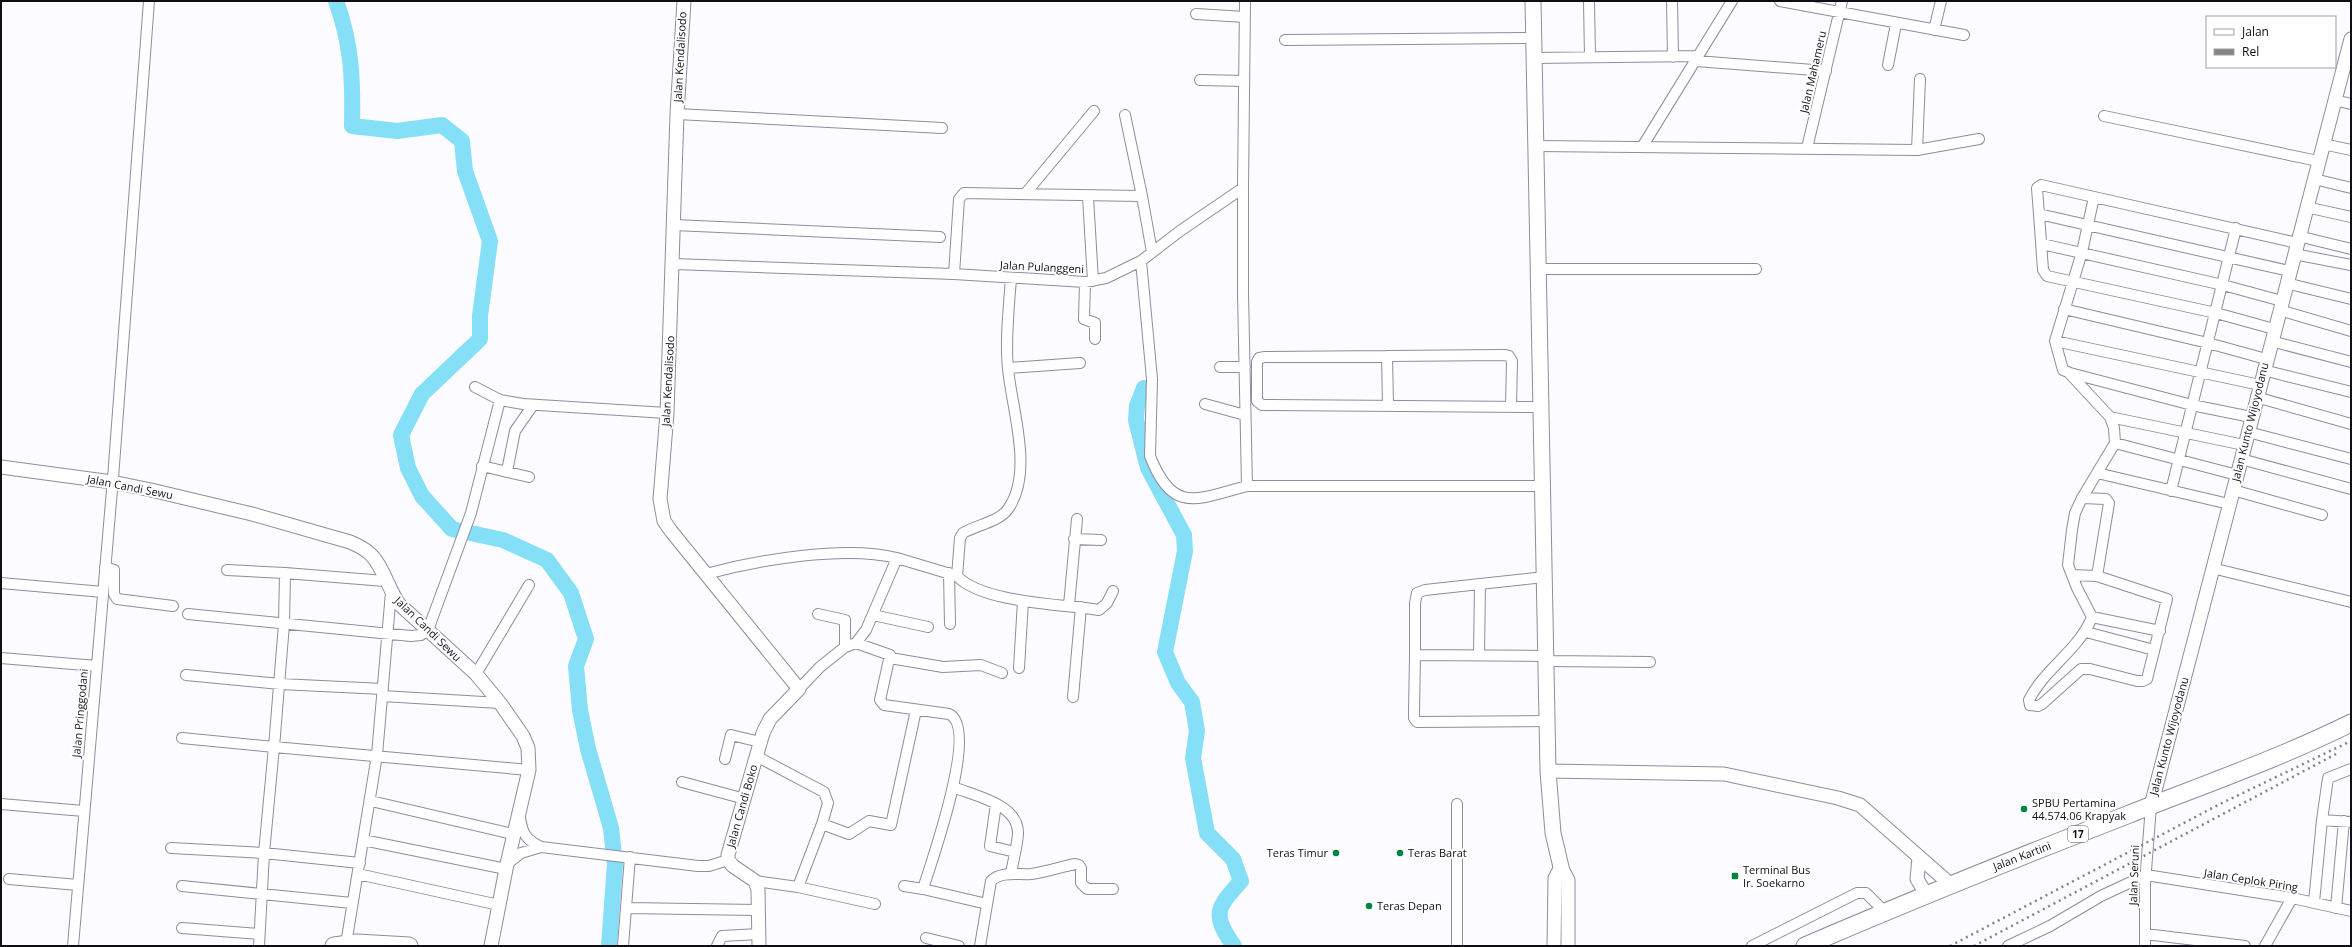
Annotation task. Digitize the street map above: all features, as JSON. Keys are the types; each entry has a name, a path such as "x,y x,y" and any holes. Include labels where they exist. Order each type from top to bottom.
{"highway":[{"name":"Jalan Kartini","path":"1805,946 1950,884 2295,750 2351,723"},
{"path":"340,945 375,943 409,946"}],"main road":[{"path":"1533,1 1548,771 1553,833 1561,867"}],"street":[{"name":"Jalan Pringgodani","path":"73,946 96,666 106,567 149,1"},
{"name":"Jalan Kendalisodo","path":"684,1 677,114 674,264 667,413 660,499 661,509 664,521 671,531 799,690"},
{"path":"1245,1 1243,188 1247,486"},
{"path":"1589,1 1590,57"},
{"path":"1672,1 1673,57"},
{"path":"1642,147 1732,1"},
{"path":"1780,1 1896,24 1964,35"},
{"name":"Jalan Mahameru","path":"1807,148 1842,1"},
{"path":"1934,30 1941,1"},
{"path":"1196,14 1245,17"},
{"path":"1888,65 1896,24"},
{"path":"1285,40 1534,38"},
{"name":"Jalan Kunto Wijoyodanu","path":"2151,806 2334,100 2349,56 2351,39"},
{"path":"1534,58 1697,58 1826,71"},
{"path":"1917,150 1920,79"},
{"path":"1200,80 1244,81"},
{"path":"2334,100 2351,104"},
{"path":"1025,194 1094,111"},
{"path":"677,114 942,128"},
{"path":"1125,114 1148,255 1152,379 1150,456 1163,483 1176,495 1189,500 1247,486 1542,486"},
{"path":"2104,116 2318,161"},
{"path":"1537,146 1917,150 1979,139"},
{"path":"2323,144 2351,150"},
{"path":"2314,179 2351,188"},
{"path":"2351,266 2296,244 2236,228 2040,186 2038,188 2043,274 2073,282 2216,313 2273,335 2351,362"},
{"name":"Jalan Pulanggeni","path":"674,264 954,274 1089,281 1118,272 1148,255 1218,204 1243,188"},
{"path":"954,274 961,195 964,193 1138,197"},
{"path":"1088,197 1089,281 1084,319 1096,324 1094,338"},
{"path":"2072,575 2097,576 2166,599 2160,631 2147,679 2143,681 2090,669 2081,670 2042,704 2036,706 2029,704 2039,684 2086,632 2092,617 2072,575 2068,561 2072,530 2075,513 2082,498 2115,443 2114,428 2110,417 2070,373 2062,368 2055,341 2082,252 2094,197"},
{"path":"2306,207 2351,217"},
{"path":"2039,214 2088,224 2229,258 2351,299"},
{"path":"674,225 940,237"},
{"path":"2171,491 2184,432 2201,372 2236,228"},
{"path":"2042,244 2223,285 2351,331"},
{"path":"2296,244 2351,249"},
{"path":"1539,269 1756,269"},
{"path":"950,624 953,575 960,538 963,534 1007,511 1019,487 1020,466 1008,368 1010,278"},
{"path":"2064,309 2208,343 2265,364 2351,392"},
{"path":"2055,341 2201,372 2351,424"},
{"path":"1387,356 1388,405"},
{"path":"1511,407 1512,361 1509,356 1261,357 1257,362 1257,398 1259,403 1262,405 1388,405 1511,407 1541,407"},
{"path":"1008,368 1080,363"},
{"path":"1220,367 1245,367"},
{"path":"2070,373 2192,405 2251,417"},
{"path":"475,387 500,400 533,405 667,413"},
{"path":"188,614 416,636 428,630 462,543 500,400"},
{"path":"1205,404 1245,415"},
{"path":"506,471 515,431 533,405"},
{"path":"2110,417 2244,445"},
{"path":"2248,432 2351,458"},
{"path":"2115,443 2178,461 2237,475"},
{"path":"2241,460 2351,489"},
{"path":"482,466 529,477"},
{"name":"Jalan Candi Sewu","path":"1,467 112,478 350,542 370,553 378,563 388,586 399,604 476,674 500,703 523,736 528,748 529,770 513,834 491,946"},
{"path":"2097,473 2229,504"},
{"path":"2233,490 2322,515"},
{"path":"2082,498 2106,500 2109,503 2097,576"},
{"path":"1069,605 1077,519"},
{"path":"1074,540 1101,540"},
{"path":"706,574 772,561 839,553 862,552 896,558 953,575 965,584 981,591 1023,601 1069,605 1099,610 1104,608 1113,591"},
{"path":"799,690 820,667 845,647 856,643 866,630 896,558"},
{"path":"106,567 114,570 114,594 116,599 173,606"},
{"path":"2212,568 2351,602"},
{"path":"227,570 285,573 388,586 387,633 371,801 352,903 340,945"},
{"path":"258,946 263,893 264,853 280,684 284,624 285,573"},
{"path":"1544,577 1425,590 1417,593 1415,603 1414,718 1417,722 1547,721"},
{"path":"1,583 103,592"},
{"path":"1479,655 1480,584"},
{"path":"476,674 529,585"},
{"path":"1019,668 1023,601"},
{"path":"1073,697 1081,607"},
{"path":"818,614 845,620 845,647"},
{"path":"873,615 928,627"},
{"path":"2092,617 2160,631"},
{"path":"2086,632 2154,650"},
{"path":"856,643 890,653 881,703 888,706 949,714 956,719 960,731 953,787 923,889"},
{"path":"1415,655 1479,655 1650,662"},
{"path":"1,658 96,666"},
{"path":"890,658 943,667 982,665 1002,673"},
{"path":"186,675 500,703"},
{"name":"Jalan Candi Boko","path":"756,881 733,866 728,860 760,742 770,719 799,690"},
{"path":"822,824 847,834 852,833 872,821 891,825 900,774 916,710"},
{"path":"725,759 731,735 760,742"},
{"path":"182,738 529,770"},
{"path":"756,756 824,792 828,803 822,824 798,887"},
{"path":"2314,902 2322,820 2328,778 2351,769"},
{"path":"1548,771 1724,774 1838,798 1860,805 1890,829 1919,858 1950,884"},
{"path":"682,782 745,799"},
{"path":"953,787 996,804 1009,812 1016,823 1018,833 1011,874"},
{"path":"371,801 513,834"},
{"path":"1,804 84,811"},
{"path":"996,804 990,846 1015,852"},
{"path":"1457,804 1457,946"},
{"name":"Jalan Seruni","path":"2146,946 2146,875 2151,806"},
{"path":"520,809 524,835 531,842 541,847 709,866 728,860"},
{"path":"2322,820 2347,821 2336,908"},
{"path":"363,840 506,867 521,853 541,847"},
{"path":"171,848 264,853 360,863"},
{"path":"623,946 627,908 626,857"},
{"path":"1919,858 1917,879 1926,894"},
{"path":"980,946 991,881 995,877 1011,874 1031,874 1079,864 1081,868 1081,882 1087,889 1112,889"},
{"path":"1554,946 1555,878 1561,867"},
{"path":"1561,867 1568,880 1568,946"},
{"path":"358,874 499,905"},
{"path":"2008,946 2050,926 2101,896 2146,875"},
{"name":"Jalan Ceplok Piring","path":"2146,875 2292,898 2351,911"},
{"path":"9,880 78,885"},
{"path":"717,946 722,936 759,940 757,910 758,890 756,881 798,887 866,902"},
{"path":"182,886 352,903"},
{"path":"904,886 987,904"},
{"path":"1752,946 1857,893 1866,893 1885,912"},
{"path":"2268,944 2292,898"},
{"path":"627,908 757,910"},
{"path":"182,928 258,934"},
{"path":"2145,934 2245,946"},
{"path":"926,938 960,946"}],"waterway":[{"path":"336,1 345,33 352,78 352,126 397,131 442,125 462,141 465,171 490,241 480,316 480,339 422,394 401,435 408,468 422,496 452,529 503,540 547,560 571,593 586,639 576,666 580,710 588,749 611,828 615,864 609,946"},
{"path":"1144,388 1137,406 1136,420 1148,468 1184,535 1185,551 1165,652 1178,683 1192,702 1197,731 1193,758 1207,833 1233,859 1241,881 1222,905 1220,912 1222,926 1234,946"}],"railway":[{"path":"1950,946 2220,804 2351,741"},
{"path":"1974,946 2336,754"}],"place":[{"name":"SPBU Pertamina 44.574.06 Krapyak","path":"2024,809"},
{"name":"Teras Timur","path":"1336,853"},
{"name":"Teras Barat","path":"1400,853"},
{"name":"Terminal Bus Ir. Soekarno","path":"1735,876"},
{"name":"Teras Depan","path":"1369,906"}]}
